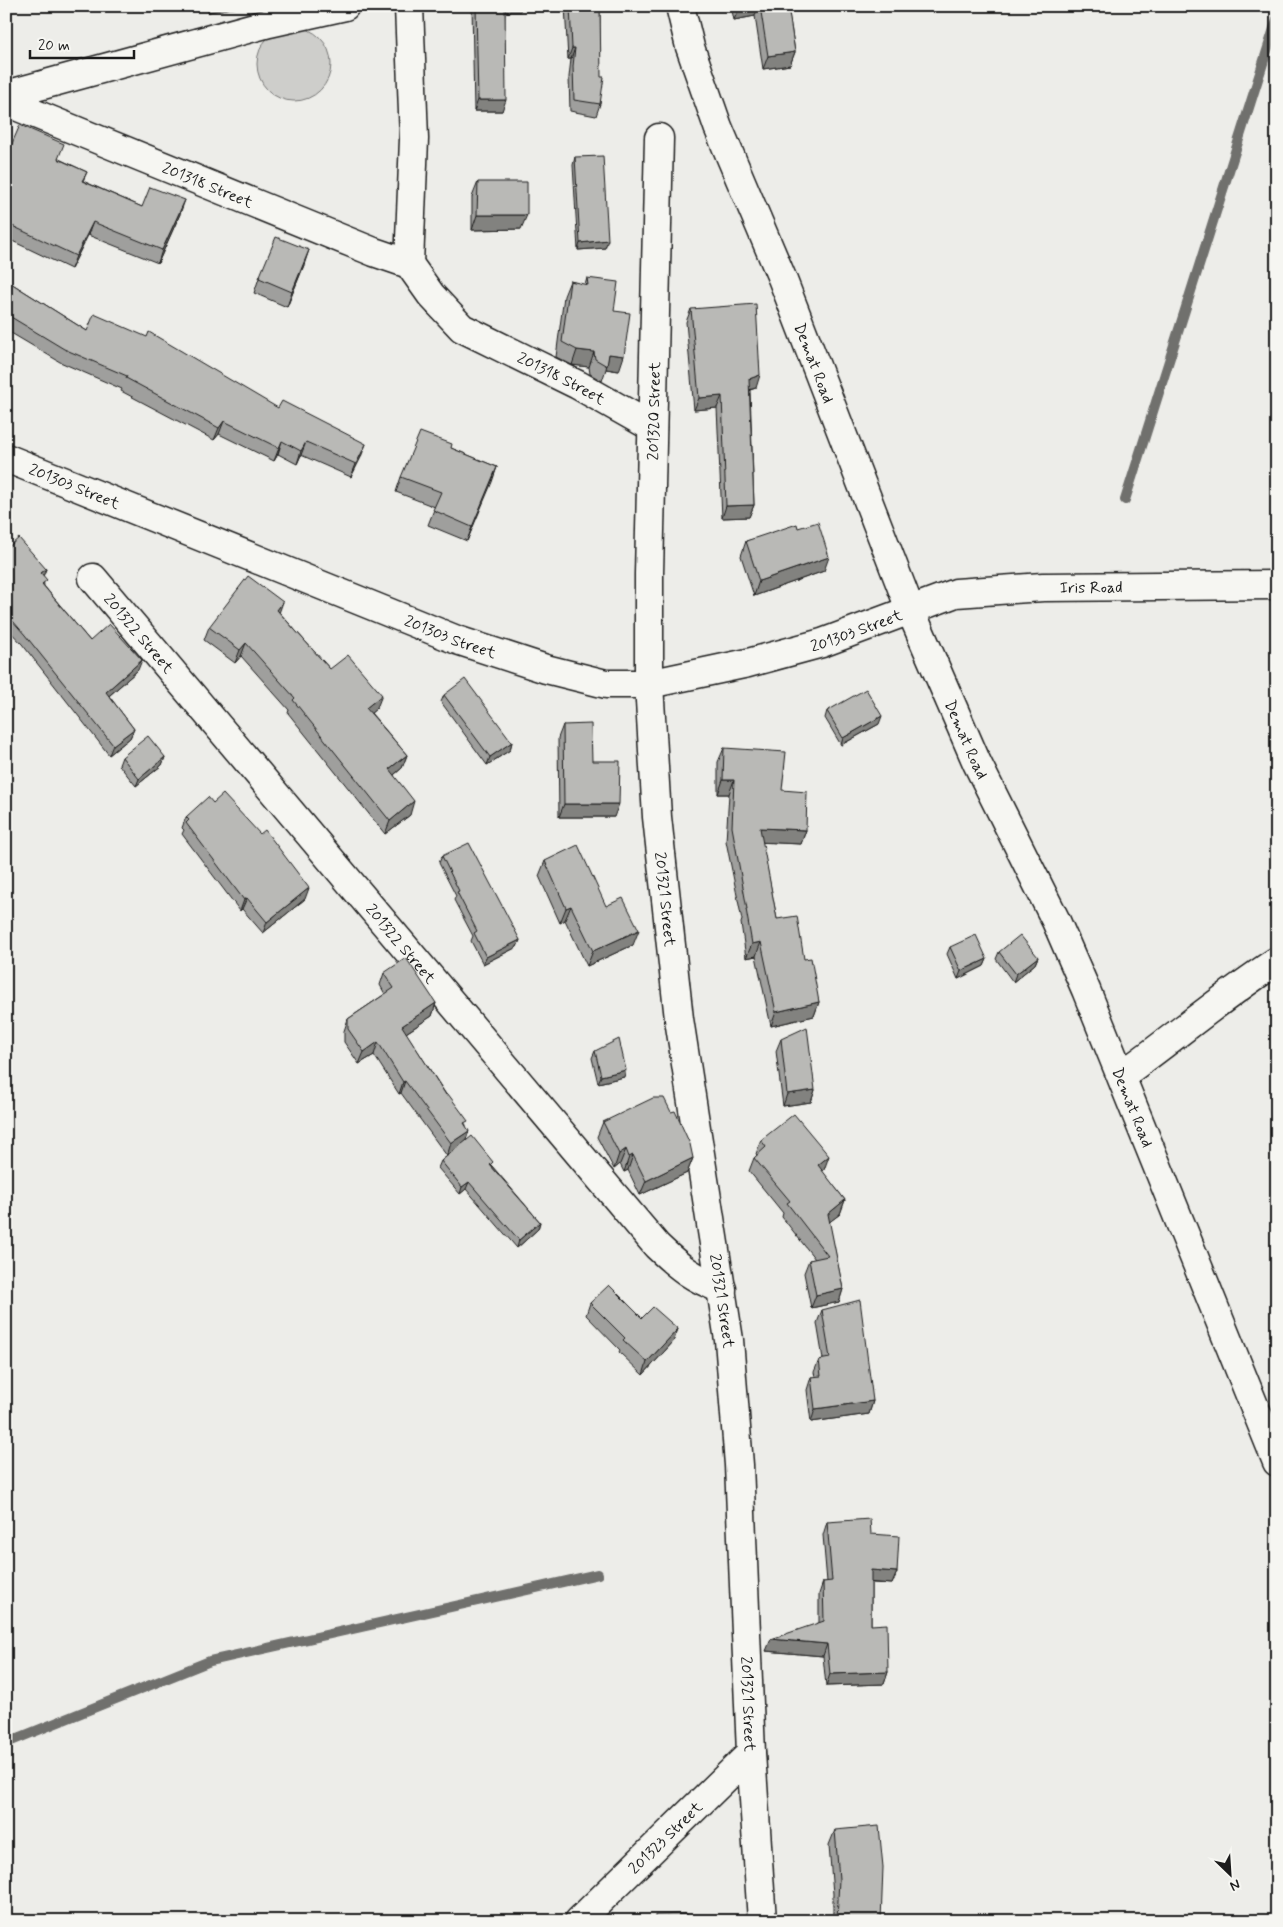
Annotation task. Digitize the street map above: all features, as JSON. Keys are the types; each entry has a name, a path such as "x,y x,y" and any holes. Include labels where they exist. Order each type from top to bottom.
{"street":[{"path":"6,95 270,23 346,6"},
{"path":"409,264 414,139 410,6"},
{"name":"Demat Road","path":"680,6 690,47 718,127 782,278 910,609 977,763 1056,922 1122,1075 1277,1462"},
{"name":"201318 Street","path":"6,102 100,142 374,252 409,264 431,295 462,328 578,385 652,427"},
{"name":"201320 Street","path":"649,684 652,427 659,138"},
{"name":"201303 Street","path":"6,458 457,640 546,669 606,684 649,684 748,663 822,643 910,609"},
{"name":"201322 Street","path":"92,578 658,1246 674,1263 696,1279 722,1289"},
{"name":"Iris Road","path":"910,609 956,593 1002,588 1277,586"},
{"name":"201321 Street","path":"649,684 657,817 679,1019 722,1289 739,1465 751,1753 762,1921"},
{"path":"1122,1075 1214,1004 1277,961"},
{"name":"201323 Street","path":"579,1921 751,1753"}],"shaded area":[{"path":"294,27 308,30 320,38 328,50 331,64 328,78 320,90 308,98 294,101 280,98 268,90 260,78 257,64 260,50 268,38 280,30"}],"building":[{"path":"476,6 505,6 506,100 478,100"},
{"path":"570,6 600,6 601,77 604,77 600,104 574,100 573,66 575,48 572,48"},
{"path":"760,6 788,6 795,52 768,56"},
{"path":"20,125 64,144 58,159 87,172 82,181 142,207 150,187 185,200 162,250 93,222 76,256 6,223 6,146 10,148"},
{"path":"603,156 608,240 580,243 575,157"},
{"path":"478,182 527,182 527,215 477,215"},
{"path":"276,237 309,250 292,292 259,278"},
{"path":"587,278 618,282 614,311 630,313 624,356 609,354 607,366 595,359 594,352 577,350 562,342 570,281 588,285"},
{"path":"6,280 87,331 94,314 147,337 149,332 278,408 282,401 366,444 356,464 306,442 301,451 282,441 279,448 224,421 219,428 126,378 127,376 64,349 6,314"},
{"path":"756,304 760,375 749,379 754,505 726,506 722,396 699,398 691,309"},
{"path":"420,432 452,444 451,448 497,467 472,527 433,510 441,492 401,477"},
{"path":"818,522 829,557 759,581 746,541 797,524 798,528"},
{"path":"19,538 46,569 41,573 47,580 42,584 90,641 109,624 142,660 106,692 134,729 113,745 6,613 6,549"},
{"path":"248,576 283,602 277,610 330,669 348,655 382,695 366,708 407,755 389,769 414,801 390,821 293,700 295,698 246,643 240,650 209,627"},
{"path":"465,679 512,742 490,757 444,695"},
{"path":"866,689 882,716 843,738 827,711"},
{"path":"591,724 592,761 620,761 619,804 564,804 563,725"},
{"path":"148,736 165,757 139,779 122,757"},
{"path":"724,748 786,752 782,790 807,792 806,830 760,828 777,919 797,916 804,959 811,958 819,1002 776,1012 761,942 752,944 732,827 734,780 723,780"},
{"path":"223,794 260,834 265,830 309,888 267,922 247,898 244,900 186,823 189,820 186,817 208,797 213,803"},
{"path":"469,843 520,940 486,957 474,933 477,931 457,892 459,891 442,856"},
{"path":"578,845 606,906 623,898 639,930 593,951 571,906 566,908 545,861"},
{"path":"976,935 987,959 961,971 950,947"},
{"path":"1020,935 1038,957 1016,974 999,952"},
{"path":"406,958 436,1003 402,1026 446,1095 448,1094 468,1121 464,1123 469,1131 451,1143 405,1081 403,1082 378,1042 364,1052 348,1029 348,1019 394,988 384,973"},
{"path":"807,1027 815,1090 787,1094 781,1039"},
{"path":"619,1039 626,1070 601,1076 595,1051"},
{"path":"653,1098 664,1098 671,1112 675,1111 690,1144 693,1158 646,1181 633,1155 629,1157 626,1149 619,1154 603,1122"},
{"path":"794,1114 829,1156 818,1165 845,1200 828,1214 843,1289 816,1295 809,1260 828,1256 787,1203 790,1201 754,1158 766,1147 761,1140"},
{"path":"472,1136 493,1162 490,1165 540,1222 519,1240 469,1182 462,1187 441,1161"},
{"path":"609,1285 642,1318 653,1307 678,1329 647,1362 623,1340 625,1338 590,1303"},
{"path":"860,1300 873,1401 815,1409 811,1377 821,1376 819,1360 830,1358 822,1310"},
{"path":"870,1519 871,1534 899,1536 897,1572 871,1570 871,1625 887,1624 888,1672 830,1674 827,1644 771,1639 824,1621 823,1582 832,1581 827,1522"},
{"path":"879,1826 883,1867 881,1921 837,1921 839,1879 835,1830"},
{"path":"686,1914 686,1921 655,1921 655,1915"}],"waterway":[{"path":"1125,500 1277,19"},
{"path":"6,1743 210,1661 598,1574"}]}
